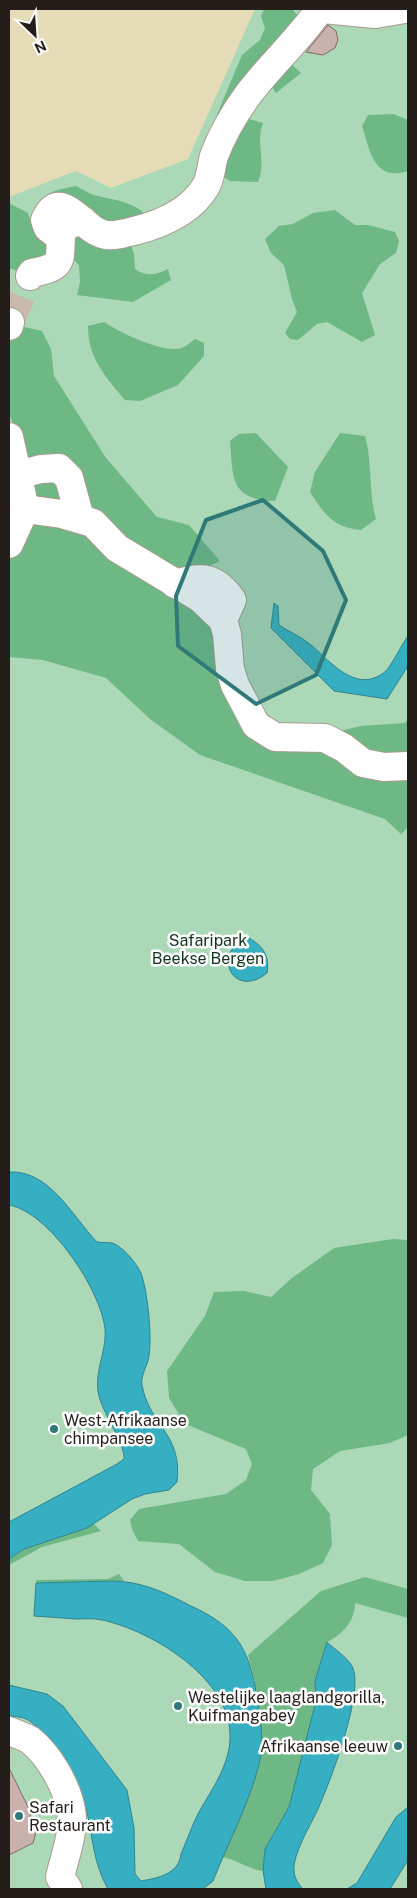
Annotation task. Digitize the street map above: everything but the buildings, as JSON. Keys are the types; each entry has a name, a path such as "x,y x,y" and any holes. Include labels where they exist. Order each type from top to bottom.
{"street":[{"path":"30,276 57,264 62,254 61,232 69,224 83,221 92,230 105,236 118,235 164,223 190,206 206,186 220,143 246,97 312,12 375,14 406,9"},
{"path":"9,437 13,476 25,509 9,544"},
{"path":"13,476 41,469 59,468 69,478 80,518"},
{"path":"25,509 80,518 93,523 117,548 200,598 223,620 235,685 256,725 275,737 325,738 344,748 363,763 384,767 408,766"},
{"path":"9,1731 30,1740 49,1761 63,1785 71,1809 71,1818 70,1834 60,1877 68,1889"}],"highlighted area":[{"path":"263,500 323,551 346,600 316,675 256,704 178,646 176,596 206,520"}],"green space":[{"name":"Safaripark Beekse Bergen","path":"9,9 408,9 408,1889 9,1889"},
{"path":"264,9 292,9 300,18 222,120 216,117 242,55 260,40 265,28 261,16"},
{"path":"290,63 301,73 276,93 270,84"},
{"path":"393,114 408,120 408,171 397,173 388,172 375,162 362,126 368,115"},
{"path":"242,117 263,123 260,138 261,167 258,182 230,181 221,175"},
{"path":"76,186 92,194 132,205 143,212 140,219 119,226 43,201 53,192"},
{"path":"9,203 28,213 31,224 56,251 23,273 9,268"},
{"path":"335,210 355,225 368,225 395,232 399,241 396,253 380,264 362,293 375,335 362,342 327,322 317,324 298,340 290,339 285,333 297,312 284,265 271,253 265,239 279,226 293,224 313,213"},
{"path":"69,229 129,240 134,254 135,269 152,274 168,269 171,280 133,302 77,295 80,282 79,265 69,255"},
{"path":"104,322 130,336 164,348 182,348 195,339 204,343 204,356 178,385 140,401 125,400 99,366 91,348 88,326"},
{"path":"16,325 42,331 51,349 54,376 106,458 157,517 189,525 220,561 199,571 182,574 126,543 83,502 27,458 9,414 9,341"},
{"path":"256,433 288,467 275,501 260,500 249,496 242,491 234,476 230,441 239,434"},
{"path":"340,433 365,436 376,519 361,530 337,523 325,513 310,492 315,472"},
{"path":"51,472 71,501 42,507 26,480"},
{"path":"73,520 216,627 230,690 304,745 408,777 408,827 401,834 385,819 200,755 150,719 106,678 43,660 9,657 9,556 23,523"},
{"path":"408,719 408,758 388,760 331,733 361,726 405,723"},
{"path":"393,1239 408,1240 408,1435 390,1443 340,1451 313,1469 311,1490 330,1514 332,1545 323,1563 299,1574 273,1581 245,1581 215,1572 179,1544 138,1541 130,1520 139,1509 226,1494 246,1480 252,1464 246,1449 185,1424 169,1398 167,1371 205,1316 214,1292 244,1291 271,1297 292,1278 334,1248"},
{"path":"94,1524 101,1531 42,1547 9,1565 9,1559 24,1549"},
{"path":"119,1574 124,1581 36,1583 36,1580 108,1579"},
{"path":"365,1577 408,1589 408,1618 355,1603 353,1616 347,1626 327,1642 315,1681 317,1701 289,1807 265,1849 263,1871 222,1857 230,1838 255,1682 248,1655 321,1591"}],"sand":[{"path":"9,9 255,9 188,159 111,188 76,171 9,197"}],"water":[{"path":"274,603 278,606 279,625 307,642 336,667 355,678 365,680 375,678 386,671 408,636 408,666 387,699 334,691 271,628"},
{"path":"249,938 262,948 268,967 267,973 247,981 239,979 232,974 229,967 229,958 232,949 240,939"},
{"path":"9,1172 24,1173 37,1178 48,1186 59,1196 97,1242 116,1245 126,1252 138,1267 144,1284 150,1327 149,1356 142,1378 142,1385 151,1410 175,1452 178,1466 177,1482 169,1490 145,1494 132,1499 87,1528 24,1549 9,1559 9,1522 117,1464 124,1459 124,1454 99,1396 98,1379 105,1329 94,1294 83,1274 56,1237 40,1222 24,1211 9,1205"},
{"path":"114,1581 134,1583 153,1588 206,1614 231,1632 240,1643 251,1669 261,1726 262,1742 259,1764 244,1809 213,1881 203,1889 108,1889 96,1860 83,1798 70,1772 52,1744 33,1723 24,1718 9,1716 9,1685 47,1694 63,1706 127,1790 134,1828 135,1874 141,1881 172,1871 179,1861 196,1817 227,1759 230,1739 227,1717 218,1697 204,1678 186,1661 144,1635 99,1619 34,1616 36,1583"},
{"path":"327,1642 350,1663 355,1677 351,1712 346,1733 318,1810 296,1857 294,1865 295,1875 303,1889 266,1889 263,1871 265,1849 289,1807 316,1701 315,1681"},
{"path":"408,1807 408,1860 390,1889 347,1889 357,1883 396,1817"}],"tunnel":[{"path":"10,322 30,276"}],"place":[{"name":"West-Afrikaanse chimpansee","path":"54,1429"},
{"name":"Westelijke laaglandgorilla, Kuifmangabey","path":"178,1706"},
{"name":"Afrikaanse leeuw","path":"398,1746"},
{"name":"Safari Restaurant","path":"19,1816"}]}
